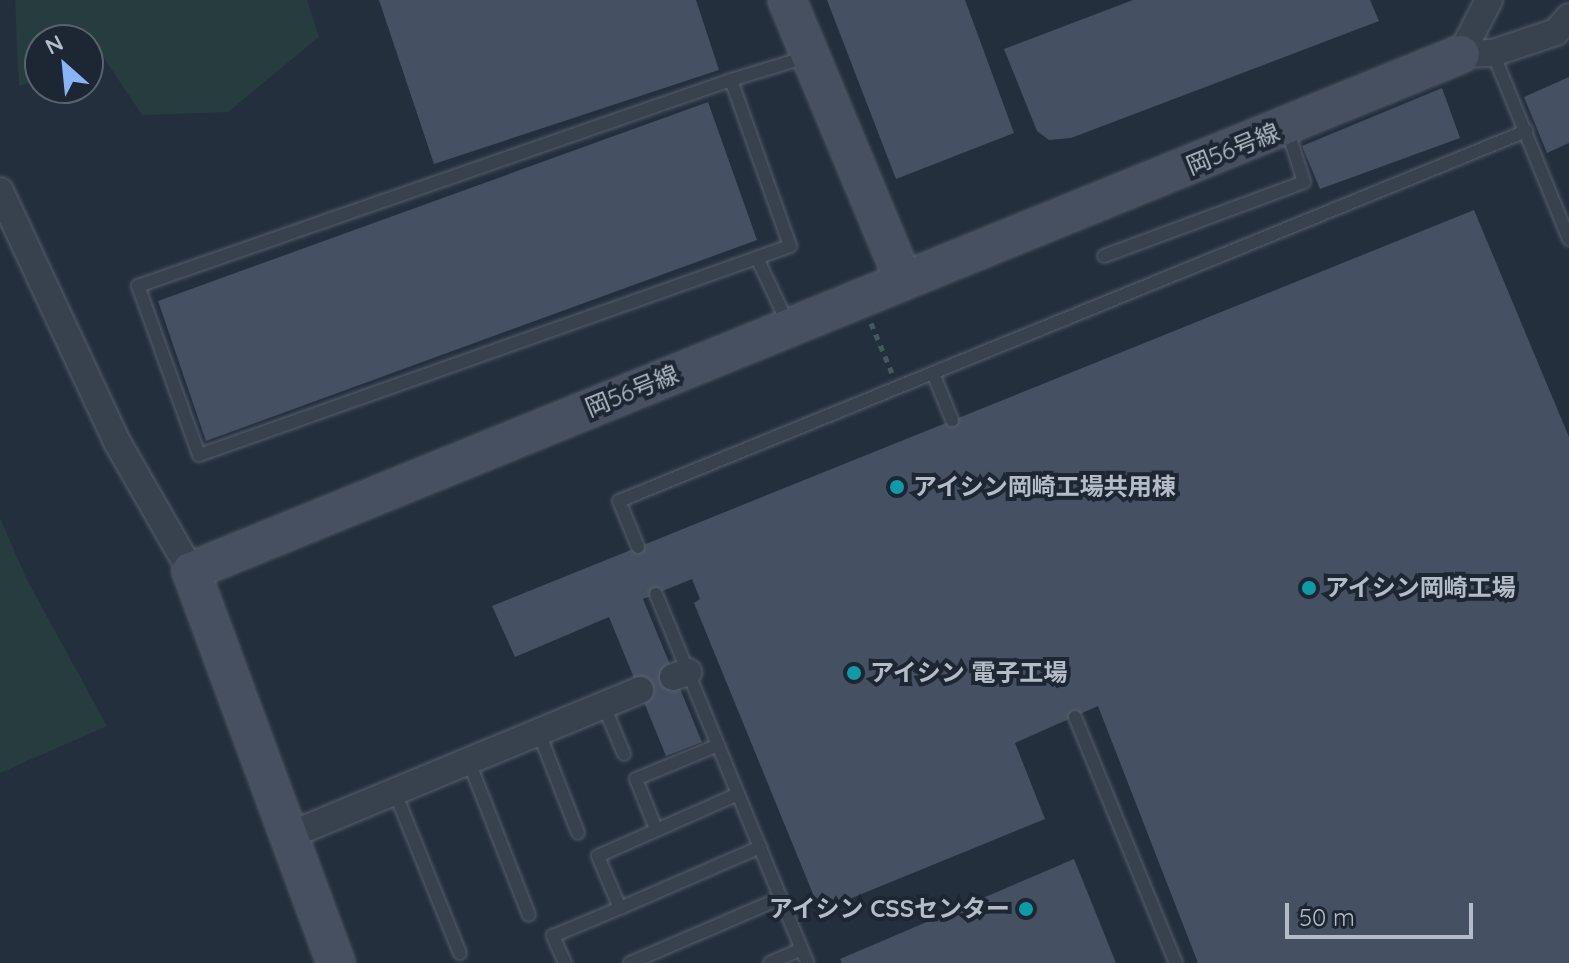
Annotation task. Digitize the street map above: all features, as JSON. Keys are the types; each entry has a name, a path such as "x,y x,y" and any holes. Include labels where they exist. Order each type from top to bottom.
{"street":[{"path":"787,0 903,279"},
{"path":"1489,0 1477,54 1556,32 1569,17"},
{"name":"岡56号線","path":"191,571 860,296 1477,54"},
{"path":"0,191 117,442 191,571 336,963"},
{"path":"290,835 640,690"}],"lane":[{"path":"1477,54 1526,131 1569,239"},
{"path":"731,80 790,246 758,260 199,455 138,286 731,80 809,56"},
{"path":"1104,256 1304,182 1287,128"},
{"path":"638,547 619,501 1526,131"},
{"path":"758,260 790,326"},
{"path":"933,373 952,420"},
{"path":"656,594 681,674 718,745 807,963"},
{"path":"604,706 624,754"},
{"path":"1075,717 1176,963"},
{"path":"539,733 578,833"},
{"path":"656,829 636,779 718,745"},
{"path":"469,762 529,915"},
{"path":"394,790 460,953"},
{"path":"620,908 598,856 738,794"},
{"path":"565,963 553,936 760,847"},
{"path":"630,963 781,898"},
{"path":"770,963 801,949"}],"path":[{"path":"860,296 898,388"}],"green space":[{"path":"15,0 307,0 319,37 228,112 142,115 104,58 104,24 24,24 24,84 19,86"},
{"path":"0,518 27,580 107,726 0,773"}],"building":[{"path":"379,0 696,0 719,70 434,164"},
{"path":"827,0 965,0 1014,133 896,179"},
{"path":"1133,0 1370,0 1379,21 1071,138 1049,140 1037,131 1004,49"},
{"path":"1569,77 1569,143 1547,153 1524,97"},
{"path":"1442,88 1460,138 1320,189 1302,146"},
{"path":"708,102 757,240 206,441 158,301"},
{"name":"アイシン岡崎工場","path":"1474,210 1569,437 1569,963 1198,963 1098,706 1015,743 1045,819 820,911 694,603 700,599 692,579 643,599 702,742 666,756 609,617 515,657 492,606"},
{"name":"アイシン CSSセンター","path":"1074,859 1116,963 842,963 840,959"}],"place":[{"name":"アイシン岡崎工場共用棟","path":"897,487"},
{"name":"アイシン岡崎工場","path":"1309,588"},
{"name":"アイシン 電子工場","path":"854,673"},
{"name":"アイシン CSSセンター","path":"1026,909"}]}
